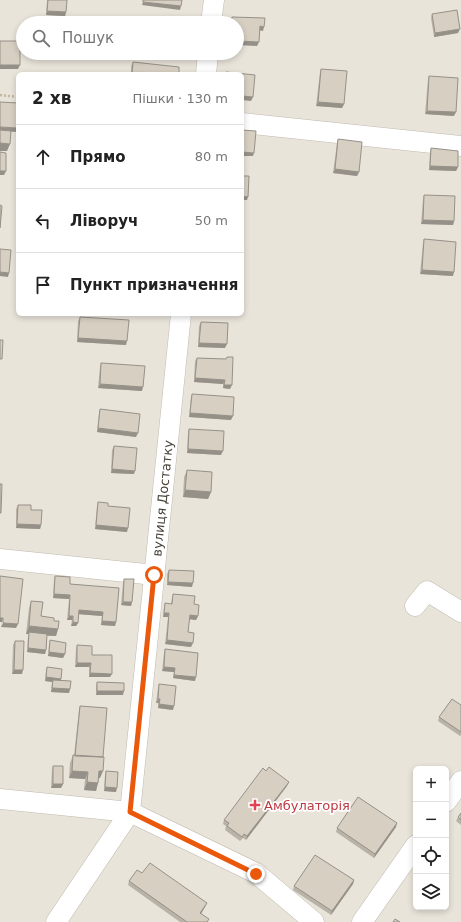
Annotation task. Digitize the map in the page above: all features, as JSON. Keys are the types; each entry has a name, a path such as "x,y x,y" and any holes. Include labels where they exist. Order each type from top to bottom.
{"street":[{"path":"212,16 214,0"},
{"path":"206,72 207,60"},
{"path":"244,123 461,146"},
{"name":"вулиця Достатку","path":"56,922 130,812 181,316"},
{"path":"0,559 154,575"},
{"path":"415,606 428,591 461,612"},
{"path":"449,798 461,781"},
{"path":"0,798 130,812 256,874 314,922"},
{"path":"362,922 413,849"}],"path":[{"path":"0,95 16,97"}],"shaded area":[{"path":"0,0 461,0 461,922 0,922"}],"building":[{"path":"48,0 67,0 66,12 47,11"},
{"path":"143,0 182,0 181,6 143,2"},
{"path":"457,10 460,29 435,33 432,14"},
{"path":"244,17 265,18 264,27 260,26 259,42 244,41"},
{"path":"0,41 16,41 16,60 20,60 20,65 0,65"},
{"path":"133,62 179,67 179,72 132,72"},
{"path":"321,69 347,71 344,104 318,102"},
{"path":"244,74 255,75 253,97 244,96"},
{"path":"429,76 458,78 456,112 427,111"},
{"path":"0,102 16,103 16,128 0,127"},
{"path":"0,130 11,131 10,144 0,143"},
{"path":"244,130 256,131 254,153 244,152"},
{"path":"338,139 362,142 359,172 335,169"},
{"path":"431,148 458,151 458,167 430,166"},
{"path":"0,152 6,153 6,171 0,171"},
{"path":"244,176 249,176 248,197 244,196"},
{"path":"424,195 455,196 454,221 423,220"},
{"path":"0,205 2,206 0,228"},
{"path":"424,239 456,242 454,272 422,270"},
{"path":"0,249 11,250 9,273 0,272"},
{"path":"80,317 129,320 127,341 78,338"},
{"path":"201,322 228,323 227,344 199,343"},
{"path":"0,340 3,340 2,359 0,359"},
{"path":"227,357 233,357 232,385 224,385 225,380 195,378 197,358 226,359"},
{"path":"101,363 145,366 143,387 100,384"},
{"path":"192,394 234,397 233,416 190,413"},
{"path":"100,409 140,414 138,433 98,428"},
{"path":"189,429 224,431 223,451 188,449"},
{"path":"114,446 137,448 135,471 112,469"},
{"path":"187,470 212,472 211,492 185,490"},
{"path":"0,484 2,484 1,513 0,513"},
{"path":"98,502 108,503 108,506 130,508 128,528 96,525"},
{"path":"18,505 31,505 31,510 42,510 41,525 17,524"},
{"path":"169,570 194,571 193,583 168,582"},
{"path":"0,576 23,579 18,624 3,623 3,618 0,618"},
{"path":"55,576 70,577 70,584 119,588 116,622 102,621 103,612 79,610 78,623 73,622 73,616 69,616 70,595 54,594"},
{"path":"124,579 134,579 132,602 123,602"},
{"path":"173,594 195,596 194,604 199,605 198,616 190,615 188,632 194,633 193,643 167,640 169,613 164,613 165,603 172,604"},
{"path":"31,601 43,602 41,616 54,618 54,621 59,621 58,629 29,626"},
{"path":"29,632 47,634 46,650 28,648"},
{"path":"50,640 66,643 65,654 49,652"},
{"path":"15,641 24,641 23,670 14,670"},
{"path":"77,645 92,646 92,655 112,655 112,674 90,673 91,663 77,663"},
{"path":"165,649 198,653 196,677 174,675 175,668 164,667"},
{"path":"47,667 62,669 61,679 46,677"},
{"path":"53,680 71,681 70,689 52,688"},
{"path":"97,682 124,683 124,691 97,691"},
{"path":"159,684 176,686 174,706 159,704"},
{"path":"452,699 461,705 461,732 439,717"},
{"path":"80,706 107,708 103,757 75,756"},
{"path":"73,755 104,757 103,771 99,771 98,783 87,782 88,772 72,771"},
{"path":"53,766 63,766 63,784 53,784"},
{"name":"Амбулаторія","path":"269,767 289,782 247,836 244,834 242,837 227,826 229,823 224,820 263,768 266,771"},
{"path":"106,771 118,772 117,788 105,787"},
{"path":"358,797 397,823 375,854 337,828"},
{"path":"461,813 461,820 458,817"},
{"path":"315,855 354,880 332,911 294,886"},
{"path":"150,863 207,903 200,913 209,919 207,922 187,922 129,881 137,870 142,873"},
{"path":"395,919 400,922 393,922"}],"place":[{"name":"Амбулаторія","path":"255,805"}],"route":[{"path":"154,575 130,812 256,874"}]}
